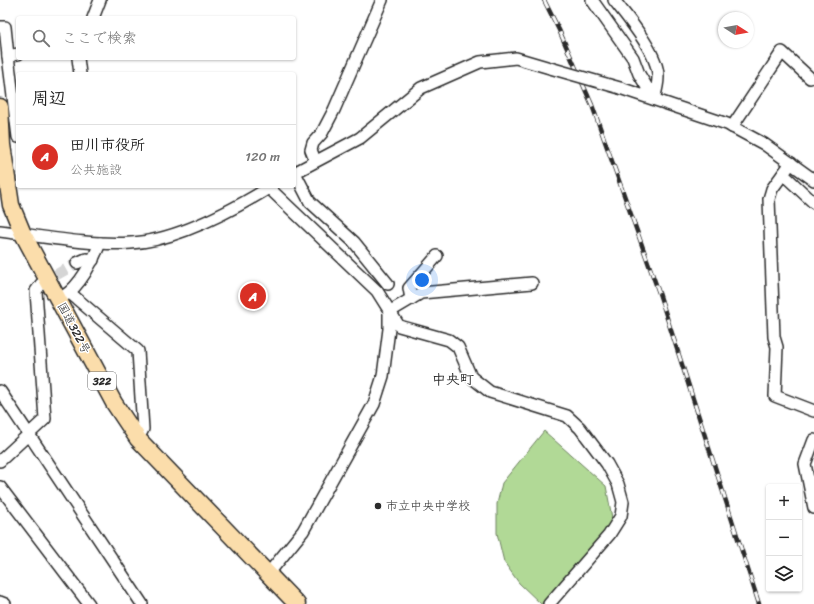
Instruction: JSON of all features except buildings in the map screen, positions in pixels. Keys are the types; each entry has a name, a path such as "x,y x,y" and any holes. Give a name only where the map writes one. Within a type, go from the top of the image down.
{"highway":[{"name":"国道322号","path":"0,107 2,145 11,205 23,234 64,296 114,403 138,439 297,604"}],"street":[{"path":"94,16 100,0"},
{"path":"315,160 311,150 313,143 322,133 334,110 382,0"},
{"path":"592,0 633,58 639,74 654,99"},
{"path":"614,0 641,36 651,55 658,76 654,99"},
{"path":"0,27 5,27 13,55 16,104"},
{"path":"732,127 782,52 810,78"},
{"path":"296,172 315,160 360,138 421,88 480,62 516,58 620,88 732,127 764,144 814,180"},
{"path":"78,60 80,72"},
{"path":"791,163 772,189 769,199 774,337 777,346 775,396 814,411"},
{"path":"783,174 814,202"},
{"path":"296,175 310,202 354,242 388,284"},
{"path":"0,231 100,243 132,244 167,237 208,221 268,188"},
{"path":"271,188 378,291 398,326 449,340 458,346 471,377 490,392 567,416 580,428 607,464 618,484 623,502 622,516 609,535 549,604"},
{"path":"100,243 92,260 64,296 138,351 143,429 138,439"},
{"path":"411,299 409,288 437,256"},
{"path":"76,264 86,259 92,260"},
{"path":"389,312 421,293 532,283"},
{"path":"0,461 45,419 36,291 41,284"},
{"path":"268,574 303,531 374,404 383,376 389,329 389,312"},
{"path":"0,391 142,604"},
{"path":"814,440 805,464 814,508"},
{"path":"0,487 89,604"},
{"path":"0,602 5,604"}],"green space":[{"path":"544,431 606,486 613,523 544,604 541,604 519,583 504,562 497,533 497,504 502,483"}],"tunnel":[{"path":"42,283 77,263"}],"railway":[{"path":"544,0 592,105 659,293 759,604"}],"place":[{"name":"田川市役所","path":"253,296"},
{"name":"市立中央中学校","path":"378,506"}],"district":[{"name":"中央町","path":"453,379"}]}
